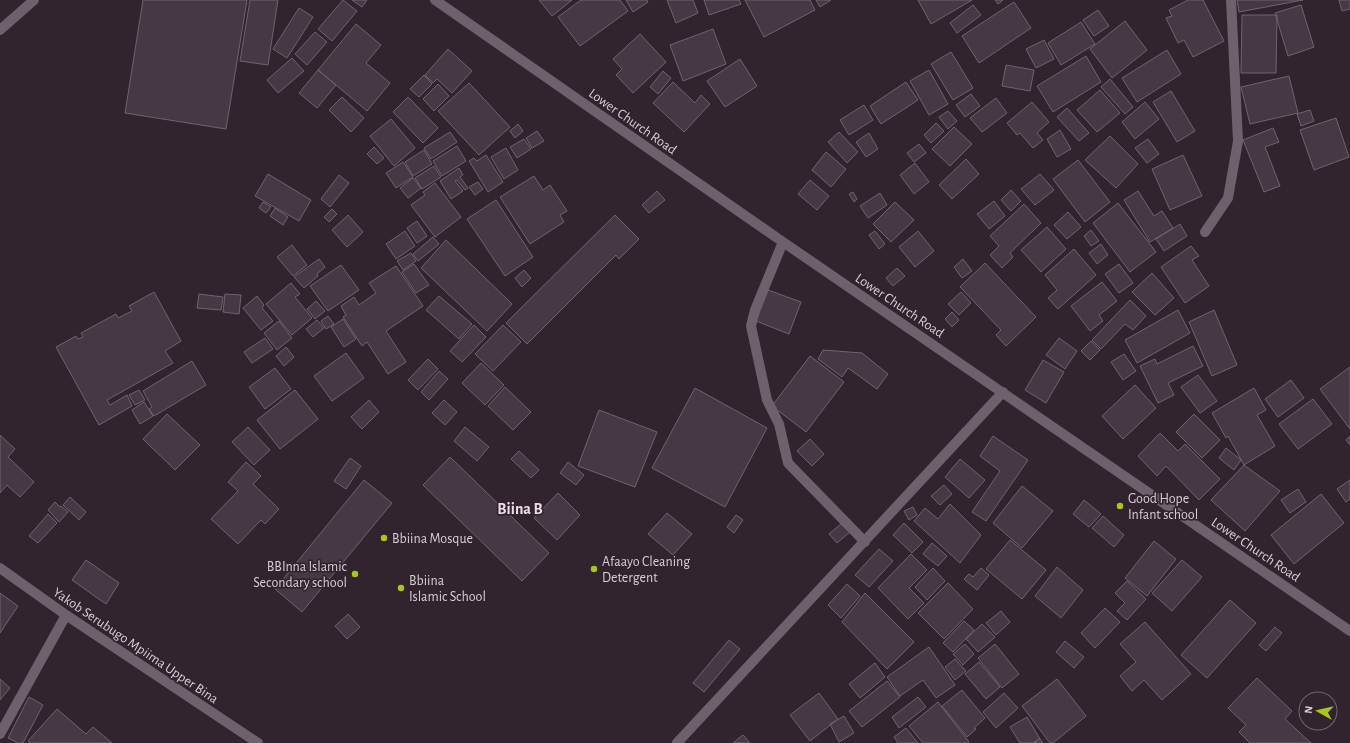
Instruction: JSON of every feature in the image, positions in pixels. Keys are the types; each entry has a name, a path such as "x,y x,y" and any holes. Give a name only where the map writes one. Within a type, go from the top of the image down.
{"street":[{"path":"0,30 34,0"},
{"name":"Lower Church Road","path":"435,0 783,242 1350,631"},
{"path":"1205,232 1228,198 1238,141 1232,0"},
{"path":"783,242 755,310 751,326 767,400 779,424 788,463 865,542"},
{"path":"677,743 1003,392"},
{"name":"Yakob Serubugo Mpiima Upper Bina","path":"0,568 66,615 258,743"},
{"path":"0,734 66,615"}],"building":[{"path":"143,0 247,0 226,129 125,113"},
{"path":"250,0 278,0 268,65 240,61"},
{"path":"343,0 357,11 332,41 318,29"},
{"path":"352,0 367,0 362,7"},
{"path":"539,0 572,0 552,16"},
{"path":"581,0 620,0 628,11 580,46 558,17"},
{"path":"626,0 647,0 648,2 633,12"},
{"path":"667,0 693,0 698,13 676,23"},
{"path":"704,0 739,0 741,4 709,15"},
{"path":"745,0 810,0 815,10 764,37"},
{"path":"816,0 831,0 820,7"},
{"path":"918,0 972,0 931,24"},
{"path":"995,0 1003,0 998,4"},
{"path":"1188,0 1203,0 1224,41 1193,57 1184,40 1178,43 1166,18 1172,16 1169,10"},
{"path":"1237,0 1303,0 1239,12"},
{"path":"1339,0 1350,0 1350,9 1342,11"},
{"path":"1014,2 1031,28 979,63 962,36"},
{"path":"973,5 981,15 957,33 950,23"},
{"path":"1301,5 1314,47 1288,56 1275,13"},
{"path":"299,8 313,17 287,58 273,49"},
{"path":"1098,10 1109,26 1094,36 1083,20"},
{"path":"1242,15 1277,15 1276,73 1241,73"},
{"path":"1125,21 1147,50 1112,78 1090,49"},
{"path":"1081,22 1095,44 1061,65 1048,43"},
{"path":"356,24 381,45 366,63 390,83 367,111 318,70"},
{"path":"713,29 726,64 683,81 670,45"},
{"path":"315,32 327,42 307,65 295,54"},
{"path":"640,34 666,62 633,93 616,75 622,69 613,59"},
{"path":"1044,40 1054,59 1036,68 1026,49"},
{"path":"448,49 472,71 452,93 437,79 433,83 425,75"},
{"path":"1167,50 1181,74 1137,102 1122,78"},
{"path":"951,52 973,88 953,100 931,64"},
{"path":"1086,56 1101,82 1053,112 1037,86"},
{"path":"292,58 304,71 278,93 267,80"},
{"path":"740,59 757,86 725,107 707,81"},
{"path":"1006,65 1034,70 1030,91 1002,86"},
{"path":"318,70 336,85 317,108 299,93"},
{"path":"929,70 948,104 929,115 910,81"},
{"path":"663,71 671,78 658,94 650,87"},
{"path":"424,75 432,84 419,97 410,89"},
{"path":"1289,76 1298,113 1250,124 1241,87"},
{"path":"1110,79 1133,107 1125,114 1101,87"},
{"path":"673,82 695,103 701,95 710,104 684,132 653,103"},
{"path":"906,82 918,100 881,124 870,106"},
{"path":"469,83 510,127 479,155 438,111"},
{"path":"438,84 449,96 434,111 423,99"},
{"path":"1100,90 1120,113 1097,132 1077,110"},
{"path":"1171,91 1195,131 1177,142 1153,102"},
{"path":"971,94 980,106 965,117 956,105"},
{"path":"342,97 364,118 351,132 329,110"},
{"path":"408,97 438,128 423,143 393,112"},
{"path":"996,98 1007,113 982,132 970,118"},
{"path":"1032,102 1049,122 1037,133 1043,140 1033,148 1020,133 1017,135 1007,123"},
{"path":"1145,102 1159,119 1135,139 1122,122"},
{"path":"864,105 873,120 849,135 840,120"},
{"path":"1067,108 1089,133 1079,141 1057,117"},
{"path":"1310,110 1314,121 1301,126 1297,114"},
{"path":"948,111 957,121 948,129 939,117"},
{"path":"1336,118 1349,157 1314,170 1300,130"},
{"path":"391,119 415,148 394,166 370,136"},
{"path":"936,123 944,131 931,143 924,135"},
{"path":"518,124 523,131 515,138 510,131"},
{"path":"954,127 972,144 950,166 932,149"},
{"path":"1273,128 1279,142 1265,147 1280,186 1264,192 1243,140"},
{"path":"1060,130 1071,149 1057,157 1047,139"},
{"path":"537,131 544,141 532,148 526,138"},
{"path":"450,132 457,142 431,159 424,148"},
{"path":"839,132 858,152 847,163 828,142"},
{"path":"869,133 878,149 866,157 856,142"},
{"path":"1110,136 1138,164 1116,188 1085,160"},
{"path":"524,139 531,149 517,158 510,147"},
{"path":"1148,139 1159,154 1147,163 1135,148"},
{"path":"919,144 926,153 914,162 907,153"},
{"path":"457,146 466,161 442,176 433,161"},
{"path":"374,147 384,158 377,164 367,154"},
{"path":"506,148 518,170 504,179 491,157"},
{"path":"424,150 432,164 413,176 405,162"},
{"path":"826,152 846,169 831,187 812,170"},
{"path":"486,155 503,182 488,192 469,161 474,158 477,161"},
{"path":"1183,155 1202,196 1170,210 1152,169"},
{"path":"966,159 979,174 952,199 939,185"},
{"path":"1078,160 1110,202 1085,222 1053,179"},
{"path":"403,162 413,177 396,188 386,173"},
{"path":"915,163 929,182 914,194 900,175"},
{"path":"434,166 441,177 422,189 415,178"},
{"path":"459,168 463,175 460,177 468,188 465,190 457,180 455,181 463,191 451,199 440,181"},
{"path":"268,174 311,200 299,221 255,196"},
{"path":"1040,174 1054,190 1035,205 1021,189"},
{"path":"339,175 349,183 330,207 321,199"},
{"path":"534,176 543,190 550,185 567,211 560,215 564,222 530,244 500,197"},
{"path":"413,178 421,188 408,198 400,188"},
{"path":"810,180 829,196 817,210 798,194"},
{"path":"478,182 483,189 475,195 469,187"},
{"path":"435,183 461,217 435,237 411,205 425,195 423,192"},
{"path":"1011,190 1021,201 1011,211 1001,200"},
{"path":"657,191 665,200 649,213 642,205"},
{"path":"1138,191 1154,216 1162,211 1173,228 1150,242 1124,200"},
{"path":"853,192 857,199 854,202 849,194"},
{"path":"880,193 887,205 868,218 860,206"},
{"path":"496,200 533,257 505,276 467,219"},
{"path":"994,201 1005,216 989,229 977,214"},
{"path":"263,202 271,207 266,213 259,208"},
{"path":"895,202 914,220 891,242 873,224"},
{"path":"1118,203 1156,252 1130,272 1093,223"},
{"path":"1024,204 1041,223 1010,253 1013,257 1002,268 990,255 999,246 990,236"},
{"path":"275,208 288,217 283,225 270,216"},
{"path":"332,209 337,214 329,222 324,217"},
{"path":"1068,212 1081,227 1067,239 1054,225"},
{"path":"348,215 363,232 347,247 332,230"},
{"path":"615,215 639,239 619,259 616,255 527,344 506,323"},
{"path":"417,221 427,236 417,243 407,228"},
{"path":"1180,224 1187,236 1164,251 1156,239"},
{"path":"1047,227 1066,249 1041,272 1021,250"},
{"path":"1091,230 1099,241 1091,246 1084,236"},
{"path":"405,231 415,246 396,259 386,244"},
{"path":"875,231 885,244 879,249 869,235"},
{"path":"918,231 934,251 915,267 899,247"},
{"path":"433,237 439,244 418,261 413,254"},
{"path":"446,240 512,304 487,331 421,268"},
{"path":"1101,244 1108,255 1097,264 1089,253"},
{"path":"292,245 307,265 293,276 277,257"},
{"path":"1191,246 1199,256 1192,260 1209,286 1185,303 1161,267"},
{"path":"1074,249 1096,275 1058,309 1048,298 1057,290 1045,275"},
{"path":"411,253 416,261 403,270 397,261"},
{"path":"319,259 325,267 317,274 318,276 304,288 294,277"},
{"path":"963,259 972,271 962,278 954,267"},
{"path":"985,263 1036,317 1006,346 996,335 1001,330 960,287"},
{"path":"414,264 429,285 416,293 402,272"},
{"path":"1119,264 1133,283 1119,293 1105,274"},
{"path":"341,265 359,290 328,311 310,286"},
{"path":"396,266 423,306 386,331 406,362 388,374 367,342 362,346 343,317 346,315 341,306 354,297 359,305 376,293 369,283"},
{"path":"897,268 905,276 893,286 886,278"},
{"path":"524,270 531,278 522,287 515,278"},
{"path":"1152,273 1174,298 1155,315 1132,292"},
{"path":"1102,282 1117,301 1099,315 1103,321 1090,331 1071,306"},
{"path":"291,283 300,294 295,297 312,318 292,335 266,304"},
{"path":"768,290 801,302 789,334 756,321"},
{"path":"154,292 181,341 165,351 173,363 107,400 110,405 127,395 132,406 99,425 56,347 76,336 78,339 83,337 81,333 116,314 118,318 132,311 129,306"},
{"path":"961,292 971,303 959,315 948,304"},
{"path":"199,294 223,297 221,310 197,308"},
{"path":"225,294 241,295 239,314 223,312"},
{"path":"257,296 264,305 262,308 273,321 261,330 243,308"},
{"path":"439,296 472,324 459,339 426,310"},
{"path":"1130,300 1146,316 1133,330 1125,324 1101,349 1092,340"},
{"path":"316,301 325,311 315,319 307,309"},
{"path":"1178,310 1190,333 1137,363 1125,340"},
{"path":"1214,310 1237,365 1212,376 1189,322"},
{"path":"952,312 959,320 952,327 945,319"},
{"path":"328,316 334,324 326,329 321,321"},
{"path":"343,319 356,339 344,347 331,327"},
{"path":"317,320 324,328 313,337 306,329"},
{"path":"279,321 292,338 277,350 264,333"},
{"path":"474,325 486,337 462,362 450,351"},
{"path":"503,325 521,342 493,371 475,354"},
{"path":"265,338 273,349 252,363 244,352"},
{"path":"1059,338 1077,351 1065,369 1046,355"},
{"path":"1091,341 1100,350 1090,360 1081,351"},
{"path":"1193,346 1203,366 1168,383 1174,395 1158,403 1140,366 1155,359 1157,364"},
{"path":"286,347 294,357 284,366 276,356"},
{"path":"823,350 862,353 888,374 877,389 848,368 842,377 818,359"},
{"path":"346,353 364,378 332,401 314,376"},
{"path":"1124,354 1136,371 1123,380 1111,362"},
{"path":"810,356 844,382 806,432 772,406"},
{"path":"428,359 438,369 418,390 408,380"},
{"path":"1043,360 1064,372 1046,403 1025,390"},
{"path":"192,361 206,385 154,416 149,409 152,407 143,391"},
{"path":"481,363 504,385 485,405 462,383"},
{"path":"1350,367 1350,429 1320,389"},
{"path":"275,368 291,389 265,409 249,387"},
{"path":"439,371 448,379 429,400 421,392"},
{"path":"1198,375 1217,401 1200,413 1181,387"},
{"path":"1291,380 1304,398 1278,417 1265,399"},
{"path":"1135,385 1156,408 1123,439 1102,416"},
{"path":"505,387 531,412 513,430 488,406"},
{"path":"695,388 767,428 725,507 652,468"},
{"path":"1254,388 1266,410 1257,415 1275,446 1244,465 1228,436 1226,438 1212,413"},
{"path":"139,390 145,400 135,405 129,395"},
{"path":"295,390 318,419 280,449 257,420"},
{"path":"1313,399 1332,424 1298,449 1279,424"},
{"path":"369,400 379,412 362,429 351,417"},
{"path":"444,400 457,412 445,425 432,413"},
{"path":"144,402 153,416 140,424 132,410"},
{"path":"599,410 657,432 635,487 578,466"},
{"path":"167,414 200,445 175,470 143,439"},
{"path":"1194,414 1220,440 1202,458 1176,432"},
{"path":"248,427 270,450 254,465 232,442"},
{"path":"465,427 489,447 477,461 454,441"},
{"path":"1160,433 1178,451 1185,444 1220,479 1199,500 1166,466 1157,476 1138,456"},
{"path":"0,435 15,449 8,457 34,482 20,497 7,485 0,493"},
{"path":"993,436 1028,460 986,521 972,512 1000,471 980,456"},
{"path":"1350,436 1350,445 1346,440"},
{"path":"810,439 824,454 812,466 797,451"},
{"path":"1226,448 1241,460 1234,470 1219,458"},
{"path":"519,451 539,470 531,478 511,459"},
{"path":"450,457 549,553 522,581 423,485"},
{"path":"350,458 361,466 346,489 334,481"},
{"path":"960,459 985,480 969,498 945,477"},
{"path":"246,462 261,476 253,484 279,509 265,524 261,520 238,544 211,519 238,491 228,482"},
{"path":"568,462 584,475 576,485 560,473"},
{"path":"1244,465 1280,491 1245,531 1211,500"},
{"path":"364,480 392,503 302,612 275,589"},
{"path":"1350,480 1350,499 1346,502 1337,489"},
{"path":"944,485 952,494 940,505 931,496"},
{"path":"1022,486 1053,511 1022,548 993,523"},
{"path":"1298,489 1306,502 1290,513 1281,500"},
{"path":"558,493 580,515 557,540 534,518"},
{"path":"1321,494 1344,523 1294,564 1271,535"},
{"path":"70,497 86,512 79,520 63,505"},
{"path":"1084,500 1101,514 1089,527 1073,514"},
{"path":"55,502 68,512 59,522 48,510"},
{"path":"950,504 981,535 960,563 914,521 925,508 938,519"},
{"path":"913,507 917,515 909,520 904,511"},
{"path":"667,513 692,534 673,555 648,534"},
{"path":"48,514 57,523 38,543 29,536"},
{"path":"736,515 743,520 734,533 727,527"},
{"path":"1103,516 1124,535 1114,547 1092,528"},
{"path":"842,523 850,532 837,543 829,534"},
{"path":"904,523 923,542 912,553 893,535"},
{"path":"1010,540 1046,570 1022,599 986,569"},
{"path":"1154,541 1176,559 1147,596 1125,578"},
{"path":"932,543 947,556 938,566 923,554"},
{"path":"879,549 893,561 869,587 855,575"},
{"path":"911,554 927,570 909,588 924,603 908,619 878,588"},
{"path":"86,560 119,583 106,604 72,580"},
{"path":"1182,560 1202,577 1172,611 1152,593"},
{"path":"1057,567 1083,590 1061,618 1035,596"},
{"path":"933,568 945,581 927,600 915,587"},
{"path":"981,568 989,575 977,590 964,579 969,574 973,577"},
{"path":"1127,581 1146,599 1127,620 1117,611 1125,603 1115,593"},
{"path":"948,583 973,609 944,639 918,613"},
{"path":"847,584 860,596 841,618 828,605"},
{"path":"0,593 18,606 0,633"},
{"path":"865,593 914,642 887,669 842,622"},
{"path":"1230,600 1256,623 1207,678 1181,655"},
{"path":"1105,608 1120,622 1095,648 1081,633"},
{"path":"1001,611 1010,622 996,635 986,623"},
{"path":"348,614 360,627 347,639 335,626"},
{"path":"964,621 974,630 953,652 943,643"},
{"path":"1145,622 1191,674 1162,700 1144,680 1132,691 1120,676 1136,662 1120,644"},
{"path":"982,624 995,637 978,652 966,639"},
{"path":"1275,627 1282,633 1266,651 1259,645"},
{"path":"729,640 740,649 704,692 693,683"},
{"path":"1065,641 1084,657 1074,668 1056,652"},
{"path":"965,644 974,654 963,665 953,654"},
{"path":"995,644 1019,674 1002,688 978,658"},
{"path":"929,647 955,685 936,698 923,680 900,696 887,677"},
{"path":"955,659 966,671 955,680 945,667"},
{"path":"979,662 1000,687 986,699 965,674"},
{"path":"875,663 885,677 860,698 849,684"},
{"path":"1257,678 1292,711 1285,719 1311,743 1250,743 1239,732 1246,725 1228,708"},
{"path":"0,679 10,688 0,700"},
{"path":"1057,679 1086,716 1053,743 1050,743 1022,706"},
{"path":"887,681 900,697 862,727 849,711"},
{"path":"962,690 985,718 967,737 942,706"},
{"path":"819,693 838,719 810,741 790,715"},
{"path":"1004,693 1018,708 996,728 983,712"},
{"path":"29,697 43,705 23,743 18,743 8,738"},
{"path":"918,697 926,707 899,728 892,717"},
{"path":"938,702 969,742 968,743 923,743 909,726"},
{"path":"57,709 86,734 93,727 112,743 30,743 28,741"},
{"path":"844,716 854,733 839,742 830,724"},
{"path":"1027,717 1040,739 1033,743 1020,743 1010,727"},
{"path":"906,728 918,743 898,743 894,737"},
{"path":"743,735 750,743 733,743"},
{"path":"1040,739 1043,743 1034,743"}],"place":[{"name":"Good Hope Infant school","path":"1120,506"},
{"name":"Bbiina Mosque","path":"384,538"},
{"name":"Afaayo Cleaning Detergent","path":"594,569"},
{"name":"BBInna Islamic Secondary school","path":"355,574"},
{"name":"Bbiina Islamic School","path":"401,588"}],"district":[{"name":"Biina B","path":"520,508"}]}
